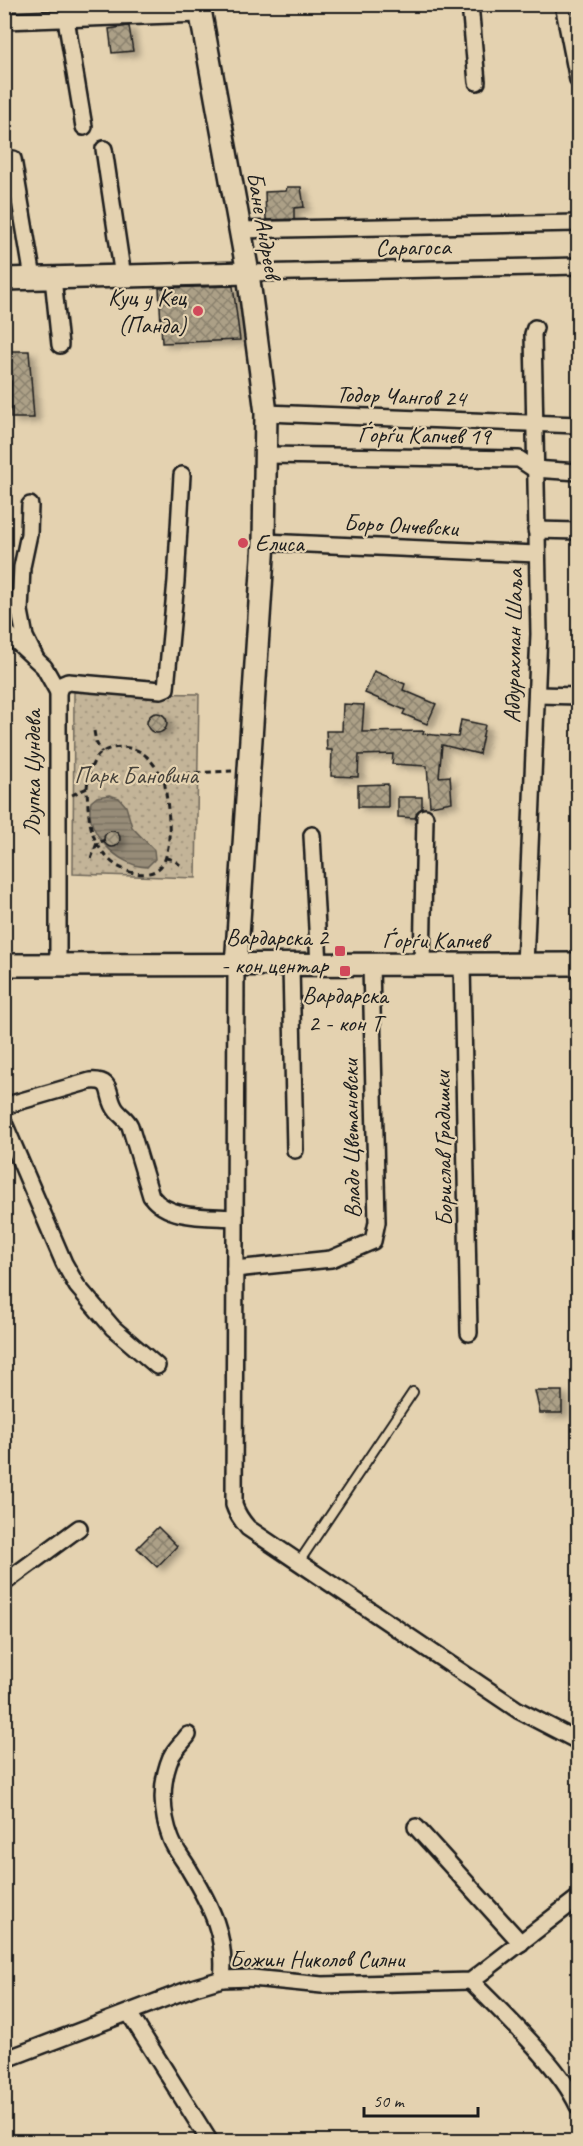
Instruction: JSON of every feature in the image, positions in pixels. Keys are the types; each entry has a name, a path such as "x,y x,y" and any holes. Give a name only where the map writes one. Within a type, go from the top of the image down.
{"street":[{"path":"470,4 477,82"},
{"path":"563,4 579,80"},
{"path":"4,21 200,9"},
{"name":"Бане Андреев","path":"200,9 248,273 266,413 267,455"},
{"path":"66,19 84,127"},
{"path":"104,149 123,277"},
{"path":"13,159 60,345"},
{"path":"240,230 579,224"},
{"name":"Сарагоса","path":"248,273 579,266"},
{"path":"4,279 248,273"},
{"name":"Абдурахман Шаља","path":"525,965 539,634 534,469 533,334 535,328"},
{"name":"Тодор Чангов 24","path":"266,413 579,425"},
{"path":"267,455 264,542 236,966 234,1505 240,1519 248,1528 509,1704 579,1741"},
{"name":"Ѓорѓи Капчев 19","path":"267,455 519,459 534,469 579,472"},
{"name":"Љупка Џундева","path":"58,965 58,692 61,685 68,682 161,690 166,688 176,581 182,475"},
{"path":"30,505 29,534 22,567 21,611 26,637 36,659"},
{"path":"536,530 579,531"},
{"name":"Боро Ончевски","path":"264,542 537,554"},
{"path":"4,630 44,667 58,692"},
{"path":"538,695 579,696"},
{"path":"422,965 425,817"},
{"path":"312,835 319,965"},
{"name":"Ѓорѓи Капчев","path":"4,966 579,964"},
{"name":"Владо Цветановски","path":"235,1269 331,1259 373,1241 377,1222 371,965"},
{"name":"Борислав Градишки","path":"462,965 469,1333"},
{"path":"291,966 295,1150"},
{"path":"4,1106 100,1080 108,1086 113,1105 126,1118 130,1126 151,1196 155,1201 171,1211 183,1214 235,1218"},
{"path":"4,1123 64,1263 78,1286 113,1328 157,1366"},
{"path":"4,1583 79,1528"},
{"path":"188,1735 172,1756 164,1783 162,1803 171,1839 203,1893 215,1919 223,1945 222,1980"},
{"path":"416,1827 521,1943"},
{"path":"579,1898 471,1981 554,2070 573,2094 579,2106"},
{"name":"Божин Николов Силни","path":"4,2060 195,1987 222,1980 252,1978 322,1984 471,1981"},
{"path":"129,2013 210,2142"}],"lane":[{"path":"298,1562 413,1392"}],"path":[{"path":"94,730 96,742 102,753"},
{"path":"123,747 134,749 146,755 164,778 168,818 166,858 160,869 150,873 136,874 119,868 105,855 97,843 88,816 87,788 88,776 93,764 102,753 123,747"},
{"path":"164,778 191,773 249,770"},
{"path":"58,801 87,788"},
{"path":"91,859 97,843 105,840"},
{"path":"166,858 180,865"}],"green space":[{"name":"Парк Бановина","path":"74,692 199,694 196,878 73,874"}],"shaded area":[{"path":"109,795 119,798 126,806 132,827 154,850 155,859 147,867 125,861 115,854 98,835 92,824 91,802 97,797"}],"building":[{"path":"129,26 133,51 112,53 109,29"},
{"path":"287,187 301,187 304,207 294,208 294,219 266,220 265,192 286,191"},
{"name":"Куц у Кец (Панда)","path":"233,286 240,340 162,343 159,288"},
{"path":"4,351 29,351 34,418 11,418 11,381 4,381"},
{"path":"374,671 405,684 403,690 436,704 427,724 403,714 405,710 365,693"},
{"path":"343,704 364,705 362,732 424,731 423,734 458,737 461,720 485,725 479,754 442,745 439,777 450,776 452,802 430,806 427,766 392,764 393,754 359,755 358,777 331,776 332,750 327,750 326,731 342,731"},
{"path":"157,713 164,716 167,723 164,730 157,733 150,730 147,723 150,716"},
{"path":"388,784 388,807 358,807 358,785"},
{"path":"398,797 422,797 422,808 417,812 415,818 398,817"},
{"path":"112,831 118,833 120,839 118,845 112,847 106,845 104,839 106,833"},
{"path":"535,1391 562,1391 562,1413 540,1413"},
{"path":"158,1527 177,1546 157,1567 137,1548"}],"place":[{"name":"Куц у Кец (Панда)","path":"198,311"},
{"name":"Елиса","path":"243,543"},
{"name":"Вардарска 2 - кон центар","path":"340,951"},
{"name":"Вардарска 2 - кон Т","path":"345,971"}]}
